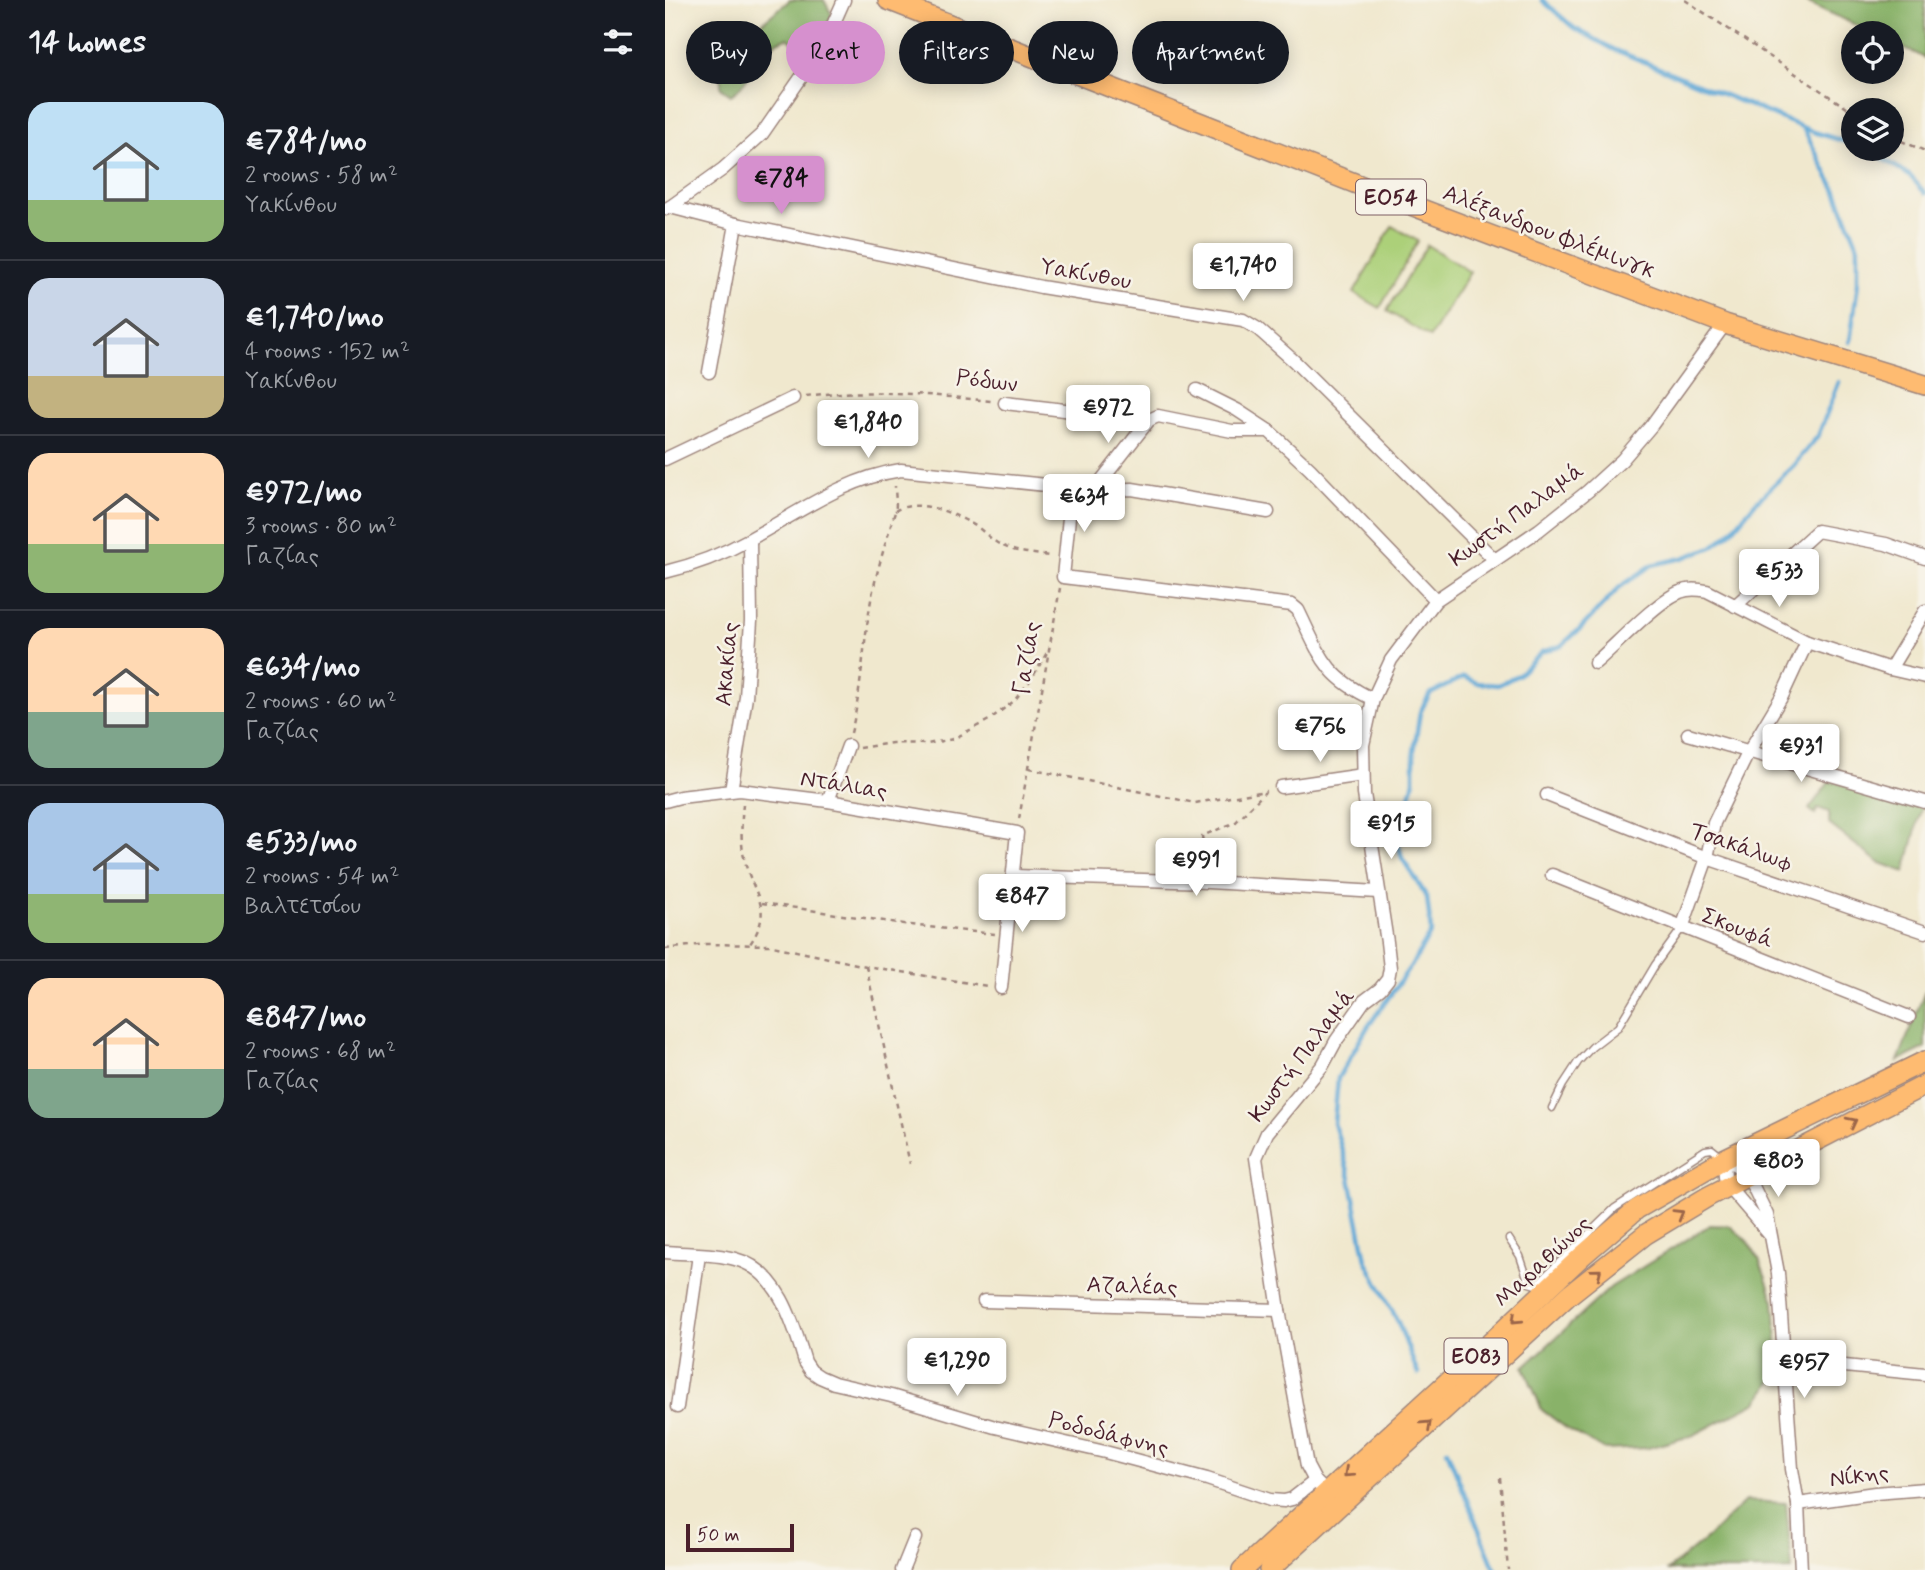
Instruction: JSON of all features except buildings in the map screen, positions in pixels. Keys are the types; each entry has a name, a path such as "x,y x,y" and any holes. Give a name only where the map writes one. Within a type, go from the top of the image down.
{"main road":[{"name":"Αλέξανδρου Φλέμινγκ","path":"888,0 920,6 1395,199 1725,324 1925,385"},
{"name":"Μαραθώνος","path":"1242,1570 1321,1487 1623,1219 1724,1159 1925,1061"},
{"name":"Μαραθώνος","path":"1269,1570 1569,1295 1646,1234 1728,1186 1925,1085"}],"street":[{"path":"668,208 723,169 762,134 825,43 843,0"},
{"name":"Υακίνθου","path":"668,208 1041,287 1243,320 1258,329 1294,361 1494,559"},
{"path":"709,372 736,224"},
{"name":"Κωστή Παλαμά","path":"1321,1487 1307,1466 1279,1310 1256,1158 1267,1133 1323,1065 1364,1001 1388,979 1390,968 1363,775 1363,746 1373,699 1391,660 1436,600 1539,530 1622,460 1651,426 1725,324"},
{"path":"1197,390 1237,410 1269,431 1310,469 1436,600"},
{"path":"665,459 793,398"},
{"name":"Ρόδων","path":"1005,403 1149,420 1160,415 1233,431 1269,431"},
{"path":"1094,490 1149,420"},
{"path":"665,572 688,567 750,540 824,497 886,472 917,470 1094,490 1132,489 1268,512"},
{"path":"1072,488 1063,577 1292,605 1298,610 1325,664 1342,683 1373,699"},
{"path":"1735,606 1812,534 1819,531 1886,544 1925,558"},
{"name":"Ακακίας","path":"730,791 747,684 751,621 750,540"},
{"path":"1595,663 1664,602 1692,588 1707,591 1807,642 1925,677"},
{"path":"1890,668 1925,611"},
{"path":"1682,928 1707,858 1714,823 1748,753 1782,696 1807,642"},
{"path":"1688,734 1925,802"},
{"path":"828,802 846,752"},
{"path":"1281,787 1363,775"},
{"name":"Ντάλιας","path":"665,801 744,791 1017,833"},
{"name":"Τσακάλωφ","path":"1547,795 1707,858 1925,932"},
{"path":"1001,988 1017,833"},
{"name":"Σκουφά","path":"1552,875 1909,1017"},
{"path":"1013,876 1209,882 1378,892"},
{"path":"1724,1159 1741,1168 1748,1176 1767,1215 1778,1273 1792,1469 1798,1504 1801,1570"},
{"path":"1724,1159 1728,1186 1770,1235"},
{"name":"Ροδοδάφνης","path":"665,1252 734,1258 757,1267 777,1290 805,1362 811,1371 820,1377 995,1427 1207,1479 1270,1500 1292,1499 1321,1487"},
{"path":"677,1408 699,1255"},
{"name":"Αζαλέας","path":"984,1301 1279,1310"},
{"path":"1784,1360 1925,1374"},
{"name":"Νίκης","path":"1798,1504 1925,1489"},
{"path":"902,1570 915,1538"}],"lane":[{"path":"1552,1108 1563,1084 1578,1062 1618,1027 1655,965 1682,928"},
{"path":"1509,1239 1520,1256 1529,1283 1536,1285 1615,1208 1634,1194 1705,1150 1712,1149 1724,1159"}],"path":[{"path":"1685,0 1841,103"},
{"path":"1904,142 1925,151"},
{"name":"Ρόδων","path":"793,398 844,393 899,393 1005,403"},
{"path":"846,752 860,698 871,603 895,511 895,482 886,472"},
{"path":"895,511 902,506 912,506 946,513 964,519 1001,546 1065,557"},
{"name":"Γαζίας","path":"1017,833 1055,609 1063,577"},
{"path":"846,752 892,743 927,744 953,739 989,720 1014,701 1032,678 1049,648"},
{"path":"1029,769 1195,803 1281,787"},
{"path":"744,791 742,848 747,869 762,902 763,922 750,944"},
{"path":"1209,882 1202,836 1236,822 1266,791"},
{"path":"762,902 918,926 1005,936"},
{"path":"665,949 706,944 768,945 866,966 1001,988"},
{"path":"866,966 910,1164"},
{"path":"1500,1478 1508,1570"}],"green space":[{"path":"790,0 824,0 832,15 829,21 786,21 786,39 772,45 772,21 764,21"},
{"path":"1802,0 1925,0 1925,58 1904,48 1904,21 1847,21"},
{"path":"721,84 743,84 731,95 721,88"},
{"path":"1392,226 1418,241 1380,308 1354,293"},
{"path":"1427,245 1470,272 1430,337 1387,311"},
{"path":"1830,781 1922,806 1905,872 1878,862 1829,824 1829,812 1818,808 1815,814 1809,809"},
{"path":"1925,991 1925,1048 1898,1061"},
{"path":"1710,1225 1730,1226 1747,1241 1759,1259 1774,1301 1779,1371 1757,1402 1694,1435 1648,1448 1605,1450 1566,1428 1542,1410 1524,1367 1611,1287"},
{"path":"1745,1501 1786,1503 1792,1570 1668,1570 1708,1537"}],"waterway":[{"path":"1542,0 1574,28 1613,49 1814,132 1841,140"},
{"path":"1803,128 1835,189 1858,246 1858,283 1850,342"},
{"path":"1887,161 1910,176 1925,193"},
{"path":"1418,1374 1398,1322 1366,1260 1350,1178 1334,1123 1338,1078 1367,1028 1413,963 1431,932 1427,897 1402,858 1398,842 1414,781 1414,751 1420,712 1430,694 1464,677 1477,683 1498,685 1518,675 1542,652 1561,646 1620,587 1652,565 1683,558 1712,547 1729,534 1818,436 1839,382"},
{"path":"1447,1450 1495,1570"}]}
